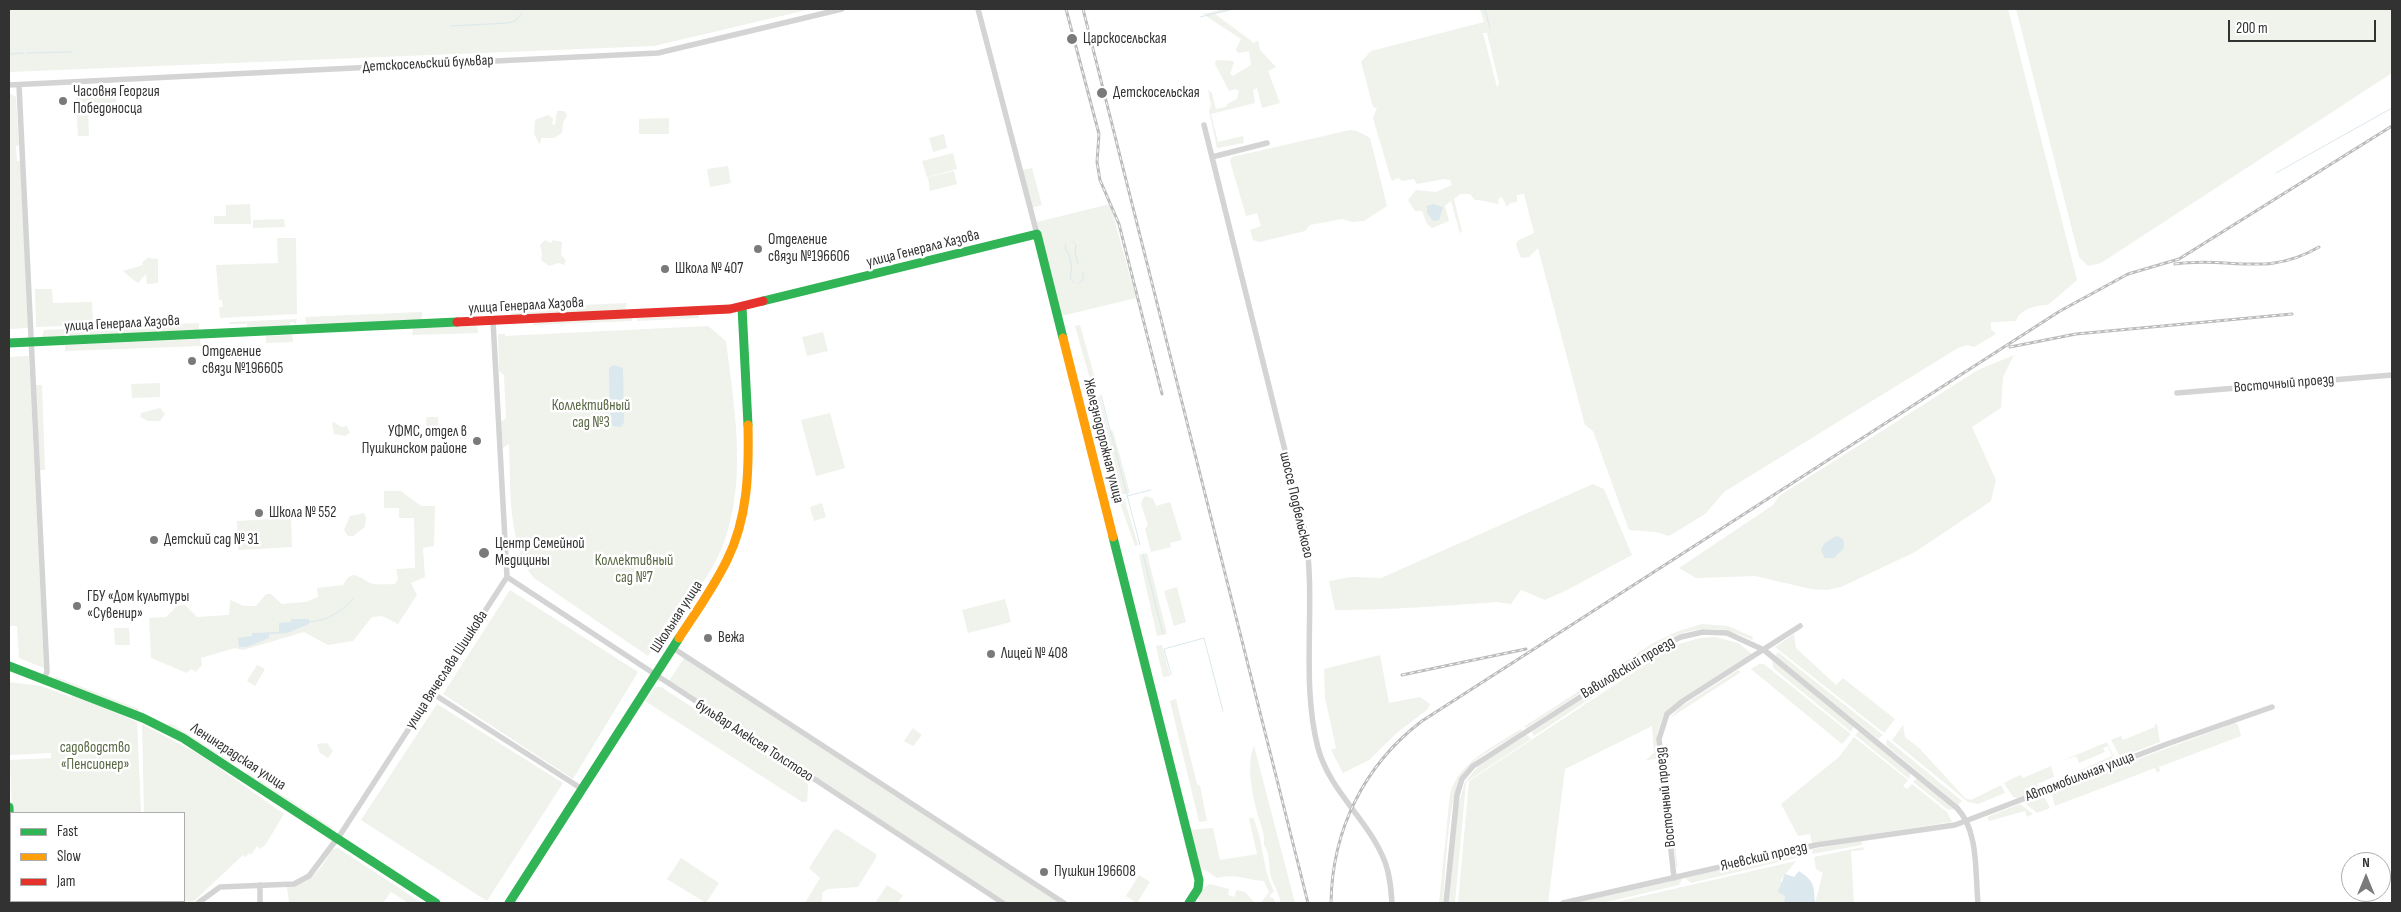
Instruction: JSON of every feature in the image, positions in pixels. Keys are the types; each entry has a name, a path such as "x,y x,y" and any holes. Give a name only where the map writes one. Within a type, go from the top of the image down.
{"street":[{"name":"Детскосельский бульвар","path":"9,85 658,53 842,9"},
{"name":"Железнодорожная улица","path":"978,9 1199,880 1198,889 1189,903"},
{"path":"19,84 47,672 44,679"},
{"name":"шоссе Подбельского","path":"1204,125 1305,531 1310,559 1311,695 1318,745 1330,778 1382,854 1388,872 1392,903"},
{"path":"1212,157 1267,143"},
{"name":"улица Генерала Хазова","path":"9,343 493,321 742,307 1036,234"},
{"name":"Школьная улица","path":"509,903 724,568 736,541 745,508 749,458 742,307"},
{"path":"493,321 506,577"},
{"name":"Восточный проезд","path":"2177,394 2392,375"},
{"name":"бульвар Алексея Толстого","path":"506,577 654,676 1003,903"},
{"name":"улица Вячеслава Шишкова","path":"198,903 220,887 294,884 302,881 316,869 506,577"},
{"name":"Восточный проезд","path":"1674,878 1659,739 1667,714 1678,704 1800,626"},
{"name":"Вавиловский проезд","path":"1446,903 1457,795 1462,779 1479,761 1655,649 1681,637 1703,632 1727,633 1764,650 1958,808 1968,821"},
{"path":"673,648 1064,903"},
{"name":"Ленинградская улица","path":"9,666 143,718 183,738 436,903"},
{"path":"432,693 582,790"},
{"name":"Автомобильная улица","path":"1968,821 2166,744 2272,707"},
{"path":"9,807 10,832"},
{"path":"1968,821 1972,834 1978,903"},
{"name":"Ячевский проезд","path":"1563,903 1816,845 1955,825 1968,821"},
{"path":"260,885 260,903"}],"green space":[{"path":"9,9 811,9 654,46 9,72"},
{"path":"1225,9 1236,9 1215,14 1254,43 1258,40 1260,50 1276,67 1268,71 1280,103 1262,108 1257,88 1253,90 1255,103 1211,114 1218,142 1243,136 1244,143 1217,148 1209,111 1211,105 1208,90 1212,93 1216,109 1226,107 1227,104 1237,99 1239,91 1236,89 1229,91 1215,64 1216,60 1233,61 1230,74 1233,76 1251,65 1249,51 1238,53 1236,49 1241,39 1203,14"},
{"path":"1480,9 2008,9 2077,280 2048,305 2029,308 2021,313 2016,321 1991,322 1991,329 1996,334 1974,347 1967,345 1958,348 1724,492 1705,514 1669,536 1656,532 1629,530 1593,431 1585,425 1538,248 1529,257 1521,258 1516,245 1517,241 1534,233 1524,194 1517,195 1517,202 1510,203 1507,207 1502,197 1498,199 1499,204 1475,200 1470,194 1460,194 1454,199 1462,232 1460,233 1451,201 1445,206 1449,221 1432,228 1427,224 1422,211 1415,211 1408,200 1416,190 1436,192 1452,185 1450,180 1444,179 1417,184 1414,179 1403,181 1398,178 1392,181 1373,118 1377,108 1373,107 1361,62 1371,51 1484,22","holes":["1483,33 1487,33 1499,83 1497,87"]},
{"path":"2016,9 2392,9 2392,73 2101,263 2088,266 2079,257"},
{"path":"11,94 16,97 19,145 16,146 17,161 20,161 28,328 9,329 9,95"},
{"path":"116,97 116,108 88,109 89,136 78,136 76,98"},
{"path":"557,111 564,111 567,115 563,123 562,133 554,138 541,138 540,145 534,134 535,120 548,115 553,119 552,124 555,125"},
{"path":"669,118 669,134 639,134 639,119"},
{"path":"1350,130 1357,131 1370,138 1387,206 1364,221 1353,222 1342,219 1310,225 1305,231 1260,242 1253,240 1250,230 1261,226 1257,213 1246,216 1230,161 1232,157"},
{"path":"944,134 947,148 933,152 929,138"},
{"path":"953,153 957,169 927,177 922,161"},
{"path":"728,166 731,183 710,187 707,169"},
{"path":"1032,168 1042,205 1031,208 1022,170"},
{"path":"954,171 957,184 930,191 928,177"},
{"path":"250,204 251,224 214,224 214,216 226,216 226,205"},
{"path":"1110,204 1136,298 1061,316 1037,222"},
{"path":"284,219 285,227 253,228 253,220"},
{"path":"277,238 296,238 297,314 220,318 219,307 223,307 222,300 219,300 216,265 278,263"},
{"path":"545,240 551,243 553,240 562,242 561,255 566,260 564,265 559,263 549,266 541,260 540,245"},
{"path":"147,258 158,259 158,283 147,284 146,274 138,283 123,271 143,265 142,263"},
{"path":"35,289 52,289 53,303 92,302 93,325 36,327"},
{"path":"627,303 625,310 511,316 511,308"},
{"path":"422,312 422,320 306,324 305,317"},
{"path":"699,315 699,318 637,321 637,318"},
{"path":"632,318 632,321 533,325 533,322"},
{"path":"297,319 295,326 294,322 290,322 290,326 247,327 247,324 229,324 229,322"},
{"path":"199,323 199,330 42,337 44,330"},
{"path":"1080,325 1098,389 1093,390 1075,326"},
{"path":"477,326 478,333 412,335 413,328"},
{"path":"708,326 726,341 737,441 736,490 732,515 721,551 709,573 674,625 666,629 648,656 534,578 525,565 519,549 512,514 509,444 503,448 501,422 506,418 504,375 499,371 498,334 505,334 505,336"},
{"path":"823,332 828,351 807,356 802,337"},
{"path":"292,335 293,342 266,343 266,336"},
{"path":"200,339 201,346 65,351 65,345"},
{"path":"2014,355 2003,377 2001,408 1972,427 1996,480 1991,501 1915,552 1841,587 1827,590 1811,589 1755,576 1696,578 1679,568 1773,505 1779,496 1978,370"},
{"path":"29,356 44,668 19,658 17,626 9,626 9,357"},
{"path":"160,383 160,397 132,398 131,384"},
{"path":"36,385 42,385 45,470 39,470"},
{"path":"1100,396 1109,429 1113,431 1130,493 1120,495 1093,398"},
{"path":"160,408 165,414 160,421 148,421 140,417 141,413"},
{"path":"830,413 845,468 816,476 801,420"},
{"path":"426,417 438,417 439,435 427,436"},
{"path":"334,422 341,427 347,426 350,433 345,436 334,434 332,424"},
{"path":"1593,484 1604,489 1632,555 1567,590 1545,600 1521,590 1511,604 1496,602 1395,609 1335,610 1329,581 1352,577 1381,578"},
{"path":"384,491 401,491 421,506 435,506 434,546 423,548 425,577 411,583 417,595 398,624 382,616 372,617 353,641 328,645 304,632 243,650 235,648 201,658 202,665 196,672 191,669 187,673 151,658 149,618 166,617 178,605 185,605 197,617 229,615 230,600 244,606 256,606 266,594 271,594 282,604 306,602 318,597 317,588 343,585 347,579 354,575 369,583 395,584 398,579 396,569 415,568 414,518 399,518 399,508 384,508"},
{"path":"1146,496 1153,499 1156,506 1170,502 1182,540 1170,543 1171,547 1151,552 1145,529 1148,525 1141,504"},
{"path":"1124,498 1138,545 1135,546 1119,500"},
{"path":"822,503 826,517 814,521 810,507"},
{"path":"364,513 366,518 365,527 353,536 348,536 344,530 350,516"},
{"path":"291,518 292,547 238,550 237,521"},
{"path":"1147,553 1167,634 1157,636 1139,555"},
{"path":"1177,587 1186,622 1174,626 1164,591"},
{"path":"510,590 638,672 573,779 443,694"},
{"path":"1005,599 1011,622 968,633 962,610"},
{"path":"1702,624 1728,626 1753,637 1752,640 1726,631 1704,629 1670,638 1657,644 1526,728 1525,726 1655,642 1676,632"},
{"path":"114,628 129,628 130,645 115,645"},
{"path":"1794,634 1796,648 1836,685 1843,678 1895,719 1884,733 1775,647"},
{"path":"1715,637 1738,643 1752,654 1671,707 1663,716 1657,734 1656,759 1646,760 1654,753 1652,726 1565,769 1548,903 1458,903 1469,781 1675,645 1700,638"},
{"path":"1674,643 1534,736 1532,733 1656,651"},
{"path":"1162,645 1170,676 1163,677 1156,646"},
{"path":"1778,652 1883,735 1878,739 1775,656"},
{"path":"1380,655 1389,703 1420,697 1430,704 1427,710 1398,732 1369,760 1343,773 1331,750 1336,748 1325,698 1324,669"},
{"path":"684,658 1059,903 1008,903 669,681"},
{"path":"1772,660 1854,726 1851,732 1773,668"},
{"path":"1759,664 1764,664 1851,734 1842,744 1751,669"},
{"path":"257,665 265,669 255,686 247,681"},
{"path":"1738,670 1741,672 1670,718 1679,708"},
{"path":"56,677 139,709 137,712 55,680"},
{"name":"садоводство «Пенсионер»","path":"9,682 41,686 71,697 72,694 137,722 141,812 12,812 10,760 51,758 51,753 10,755"},
{"path":"655,687 661,687 806,781 808,785 807,802 802,802 645,701"},
{"path":"1176,699 1197,784 1200,786 1207,821 1199,822 1170,701"},
{"path":"437,704 563,783 487,901 361,820"},
{"path":"170,723 232,762 231,764 168,725"},
{"path":"2235,723 2238,725 2241,736 2159,767 2160,771 2157,773 2155,768 2055,806 2052,795 2055,790"},
{"path":"142,724 202,756 284,814 266,844 260,849 257,846 251,855 250,853 245,857 243,855 192,903 17,903 185,902 185,812 144,812"},
{"path":"2157,724 2160,742 2124,756 2119,755 2111,740 2121,736 2123,740 2155,727 2154,725"},
{"path":"1903,725 1905,737 1919,748 1965,798 1971,800 2001,785 2005,793 1978,804 1968,802 1892,740"},
{"path":"913,728 922,735 913,746 904,741"},
{"path":"1521,729 1522,731 1477,759 1465,771 1459,781 1451,814 1443,903 1439,903 1450,794 1455,782 1469,764"},
{"path":"1859,731 1911,773 1909,779 1855,735"},
{"path":"1527,735 1531,739 1466,782 1455,903 1449,903 1458,806 1465,782 1479,765"},
{"path":"1854,737 1908,780 1903,786 1907,789 1912,784 1947,812 1952,822 1812,843 1810,834 1798,836 1781,804 1839,757"},
{"path":"1887,739 1962,801 1958,805 1886,745"},
{"path":"2107,742 2113,755 2111,761 2067,776 2112,756 2108,746 2103,748 2105,752 2079,763 2076,756 2059,762"},
{"path":"327,743 333,751 328,758 320,753 317,744"},
{"path":"1254,746 1295,903 1281,903 1271,877 1263,832 1252,788 1250,761"},
{"path":"2051,766 2054,777 2037,784 2039,789 2018,798 2013,797 2004,783 2020,775 2023,778"},
{"path":"247,772 333,828 331,830 246,774"},
{"path":"1669,777 1678,866 1676,867 1666,780"},
{"path":"1919,779 1954,809 1948,810 1913,782"},
{"path":"2038,796 2045,798 2050,808 2037,813 2025,803"},
{"path":"2020,804 2033,814 2027,817 2025,811 1989,821 1987,817"},
{"path":"1249,818 1253,818 1257,827 1267,873 1274,891 1269,896 1274,899 1275,903 1261,903 1269,892 1264,881 1235,876 1217,878 1199,866 1190,830 1213,828 1220,860 1257,854"},
{"path":"837,829 876,854 876,858 858,887 827,889 822,893 822,903 805,903 820,878 809,868 833,831"},
{"path":"1862,841 1862,845 1812,854 1813,849"},
{"path":"1863,847 1864,850 1851,851 1854,903 1815,903 1823,873 1816,869 1814,857"},
{"path":"338,848 422,903 408,903 391,892 383,903 286,903 289,902 287,887 296,886 309,879 320,868 333,849"},
{"path":"1801,851 1806,852 1808,855 1691,883 1685,878"},
{"path":"681,858 719,883 706,903 667,879"},
{"path":"1796,861 1781,880 1785,896 1784,903 1612,903"},
{"path":"1139,875 1150,882 1137,903 1126,896"},
{"path":"1683,878 1679,885 1602,903 1575,903"},
{"path":"1210,884 1229,889 1228,895 1235,897 1236,890 1245,892 1255,903 1201,903 1197,898 1206,886"},
{"path":"887,885 903,895 898,903 875,903"}],"shaded area":[{"path":"1433,204 1443,207 1439,220 1433,221 1427,213 1427,206"},
{"path":"614,365 623,368 624,422 621,427 610,424 609,368"},
{"path":"1837,536 1843,539 1844,548 1834,558 1825,558 1821,551 1823,545"},
{"path":"291,619 309,619 309,624 287,633 269,634 269,638 247,647 239,647 238,638 252,636 252,633 279,632 279,623 291,622"},
{"path":"1799,871 1813,885 1815,903 1784,903 1785,896 1778,892 1785,874 1794,877"}],"waterway":[{"path":"1200,17 1233,9"},
{"path":"1485,9 1490,29"},
{"path":"451,26 508,23 515,21 522,13"},
{"path":"27,53 72,52"},
{"path":"9,54 23,53"},
{"path":"2276,173 2392,108"},
{"path":"1072,241 1076,245 1075,252 1078,264"},
{"path":"1066,244 1065,248 1071,262 1070,278 1073,282"},
{"path":"1079,283 1083,280 1083,273"},
{"path":"1101,395 1140,545"},
{"path":"1127,496 1151,490"},
{"path":"1143,554 1163,634"},
{"path":"309,622 322,620 334,614 354,598"},
{"path":"1171,674 1164,649 1204,638 1223,711"}],"railway":[{"path":"1066,9 1099,134 1097,162 1100,180 1119,224 1162,394"},
{"path":"1083,9 1308,903"},
{"path":"1331,903 1337,850 1355,801 1383,758 1401,738 1422,721 2060,311 2128,274 2179,259 2392,126"},
{"path":"2175,264 2195,262 2265,264 2282,262 2319,247"},
{"path":"2010,347 2076,334 2292,314"},
{"path":"1402,675 1526,649"}],"traffic: fast":[{"path":"763,301 1037,234 1063,338"},
{"path":"742,307 748,425"},
{"path":"9,343 457,322"},
{"path":"1113,537 1199,880 1198,889 1189,903"},
{"path":"509,903 679,638"},
{"path":"9,666 143,718 183,738 436,903"},
{"path":"9,807 10,832"}],"traffic: slow":[{"path":"1063,338 1113,537"},
{"path":"679,638 722,570 734,544 746,494 748,425"}],"traffic: jam":[{"path":"457,322 730,309 763,301"}],"place":[{"name":"Царскосельская","path":"1072,39"},
{"name":"Детскосельская","path":"1102,93"},
{"name":"Часовня Георгия Победоносца","path":"63,101"},
{"name":"Отделение связи №196606","path":"758,249"},
{"name":"Школа № 407","path":"665,269"},
{"name":"Отделение связи №196605","path":"192,361"},
{"name":"УФМС, отдел в Пушкинском районе","path":"477,441"},
{"name":"Школа № 552","path":"259,513"},
{"name":"Детский сад № 31","path":"154,540"},
{"name":"Центр Семейной Медицины","path":"484,553"},
{"name":"ГБУ «Дом культуры «Сувенир»","path":"77,606"},
{"name":"Вежа","path":"708,638"},
{"name":"Лицей № 408","path":"991,654"},
{"name":"Пушкин 196608","path":"1044,872"}],"park label":[{"name":"Коллективный сад №3","path":"591,414"},
{"name":"Коллективный сад №7","path":"634,570"}]}
